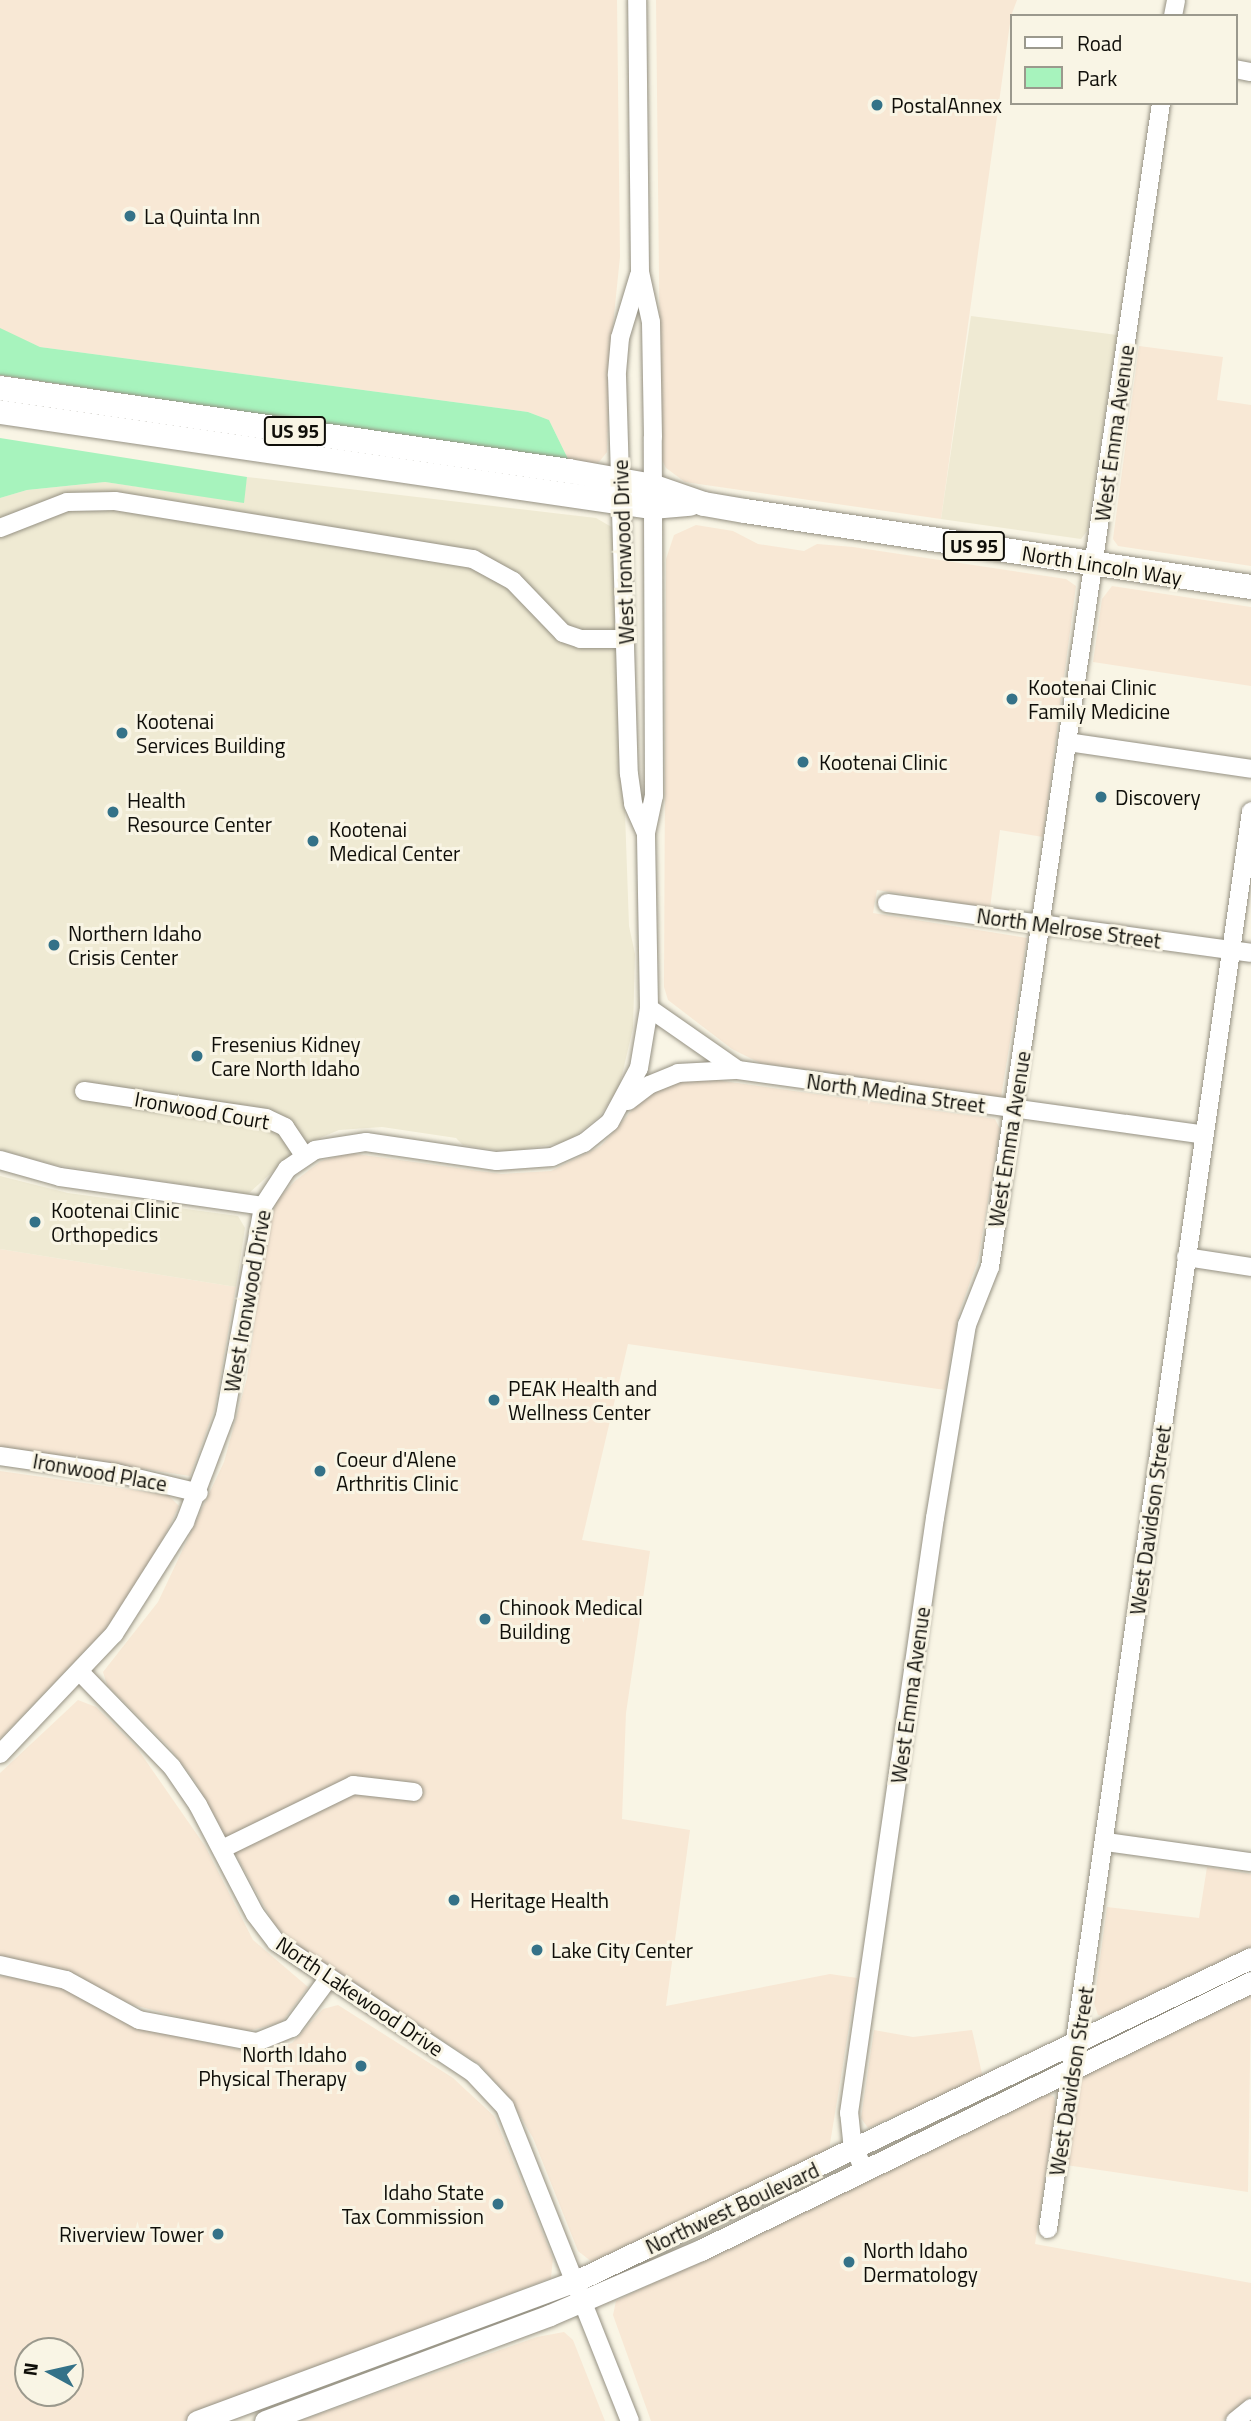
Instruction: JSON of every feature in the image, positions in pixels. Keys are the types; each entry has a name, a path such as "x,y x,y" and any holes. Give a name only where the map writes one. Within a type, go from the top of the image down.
{"highway":[{"name":"US 95","path":"0,388 621,492"},
{"name":"US 95","path":"6,414 652,496"},
{"name":"North Lincoln Way","path":"652,496 1251,587"}],"main road":[{"name":"Northwest Boulevard","path":"265,2421 583,2302 701,2250 859,2159 1077,2042 1251,1958"},
{"name":"Northwest Boulevard","path":"197,2421 576,2281 1074,2067 1251,1982"}],"street":[{"name":"West Ironwood Drive","path":"0,1754 80,1672 138,1601 199,1493 225,1416 263,1206 276,1182 304,1156 366,1143 497,1161 531,1161 584,1143 621,1107 644,1049 649,1009 646,833 654,796 651,322 640,272 637,0"},
{"name":"West Emma Avenue","path":"859,2159 849,2113 935,1518 967,1325 990,1268 1093,564 1103,517 1161,105"},
{"name":"West Ironwood Drive","path":"640,272 620,338 621,492 629,774 633,804 646,833"},
{"path":"0,528 67,502 115,501 473,559 513,581 564,633 580,639 625,639"},
{"path":"1067,742 1251,769"},
{"name":"West Davidson Street","path":"1048,2229 1074,2067 1186,1257 1251,811"},
{"name":"North Melrose Street","path":"887,903 1041,922 1251,953"},
{"name":"North Medina Street","path":"649,1009 738,1070 1204,1135"},
{"path":"621,1107 668,1076 692,1070 738,1070"},
{"name":"Ironwood Court","path":"84,1091 266,1118 285,1127 304,1156"},
{"path":"0,1160 63,1177 263,1206"},
{"path":"1186,1257 1251,1267"},
{"name":"Ironwood Place","path":"0,1456 116,1473 199,1493"},
{"name":"North Lakewood Drive","path":"80,1672 172,1767 222,1849 265,1930 328,1979 461,2064 495,2096 516,2127 630,2421"},
{"path":"222,1849 354,1785 414,1792"},
{"path":"1106,1842 1251,1862"},
{"path":"0,1965 65,1980 139,2020 257,2042 292,2028 328,1979"},
{"path":"1235,2421 1251,2408"}],"shaded area":[{"path":"0,0 617,0 620,257 611,344 607,452 599,462 585,468 569,461 549,420 528,412 40,347 0,329"},
{"path":"656,0 1017,0 1010,14 941,519 685,482 666,468 661,458"},
{"path":"971,316 1117,335 1087,531 1081,539 941,519"},
{"path":"1139,346 1223,357 1217,400 1251,405 1251,566 1118,546 1113,539"},
{"name":"Kootenai Medical Center","path":"247,477 596,518 615,529 629,926 635,954 633,1028 619,1088 599,1117 567,1142 507,1152 463,1145 456,1138 382,1127 339,1130 301,1146 248,1194 55,1165 0,1150 0,498 27,490 105,482 243,502"},
{"path":"696,525 733,531 758,544 804,551 817,544 853,547 1066,579 1076,586 1043,837 1000,830 990,908 877,890 873,913 1027,938 1001,1097 760,1063 732,1049 668,1000 664,987 666,559 674,535"},
{"path":"1112,586 1251,607 1251,686 1093,662 1102,599"},
{"path":"702,1078 995,1119 1000,1129 978,1260 959,1313 945,1390 628,1344 582,1540 650,1551 626,1713 622,1819 690,1830 666,2006 830,1974 857,1978 829,2150 592,2262 578,2251 533,2138 510,2098 479,2064 291,1943 273,1922 195,1781 170,1748 107,1685 103,1672 158,1602 224,1462 247,1378 267,1231 277,1200 295,1181 321,1161 349,1153 501,1174 551,1171 601,1146 640,1101 663,1083"},
{"path":"0,1176 68,1193 238,1216 245,1228 236,1287 0,1249"},
{"path":"0,1249 236,1287 215,1408 190,1476 0,1447"},
{"path":"0,1471 168,1495 179,1506 154,1558 107,1628 0,1739"},
{"path":"78,1700 96,1707 137,1748 205,1846 253,1940 308,1987 282,2022 248,2031 206,2024 130,2004 57,1970 0,1959 0,1773"},
{"path":"1207,1867 1251,1874 1251,1950 1109,2017 1098,2015 1094,2003 1107,1907 1199,1918"},
{"path":"0,1976 52,1983 159,2032 261,2054 292,2043 323,2009 338,2005 453,2078 494,2116 553,2258 551,2278 183,2421 0,2421"},
{"path":"1251,1992 1248,2192 1066,2165 1080,2076"},
{"path":"874,2030 913,2037 972,2030 983,2078 868,2128 861,2118"},
{"path":"1045,2092 1054,2097 1056,2106 1035,2244 1251,2283 1251,2396 1222,2421 651,2421 613,2315 616,2301"},
{"path":"564,2332 573,2340 605,2421 299,2421 537,2337"}],"green space":[{"path":"0,328 40,347 528,412 549,420 569,461 0,375"},
{"path":"0,438 247,477 244,503 105,482 27,490 0,498"}],"place":[{"name":"PostalAnnex","path":"877,105"},
{"name":"La Quinta Inn","path":"130,216"},
{"name":"Kootenai Clinic Family Medicine","path":"1012,699"},
{"name":"Kootenai Services Building","path":"122,733"},
{"name":"Kootenai Clinic","path":"803,762"},
{"name":"Discovery","path":"1101,797"},
{"name":"Health Resource Center","path":"113,812"},
{"name":"Kootenai Medical Center","path":"313,841"},
{"name":"Northern Idaho Crisis Center","path":"54,945"},
{"name":"Fresenius Kidney Care North Idaho","path":"197,1056"},
{"name":"Kootenai Clinic Orthopedics","path":"35,1222"},
{"name":"PEAK Health and Wellness Center","path":"494,1400"},
{"name":"Coeur d'Alene Arthritis Clinic","path":"320,1471"},
{"name":"Chinook Medical Building","path":"485,1619"},
{"name":"Heritage Health","path":"454,1900"},
{"name":"Lake City Center","path":"537,1950"},
{"name":"North Idaho Physical Therapy","path":"361,2066"},
{"name":"Idaho State Tax Commission","path":"498,2204"},
{"name":"Riverview Tower","path":"218,2234"},
{"name":"North Idaho Dermatology","path":"849,2262"}]}
